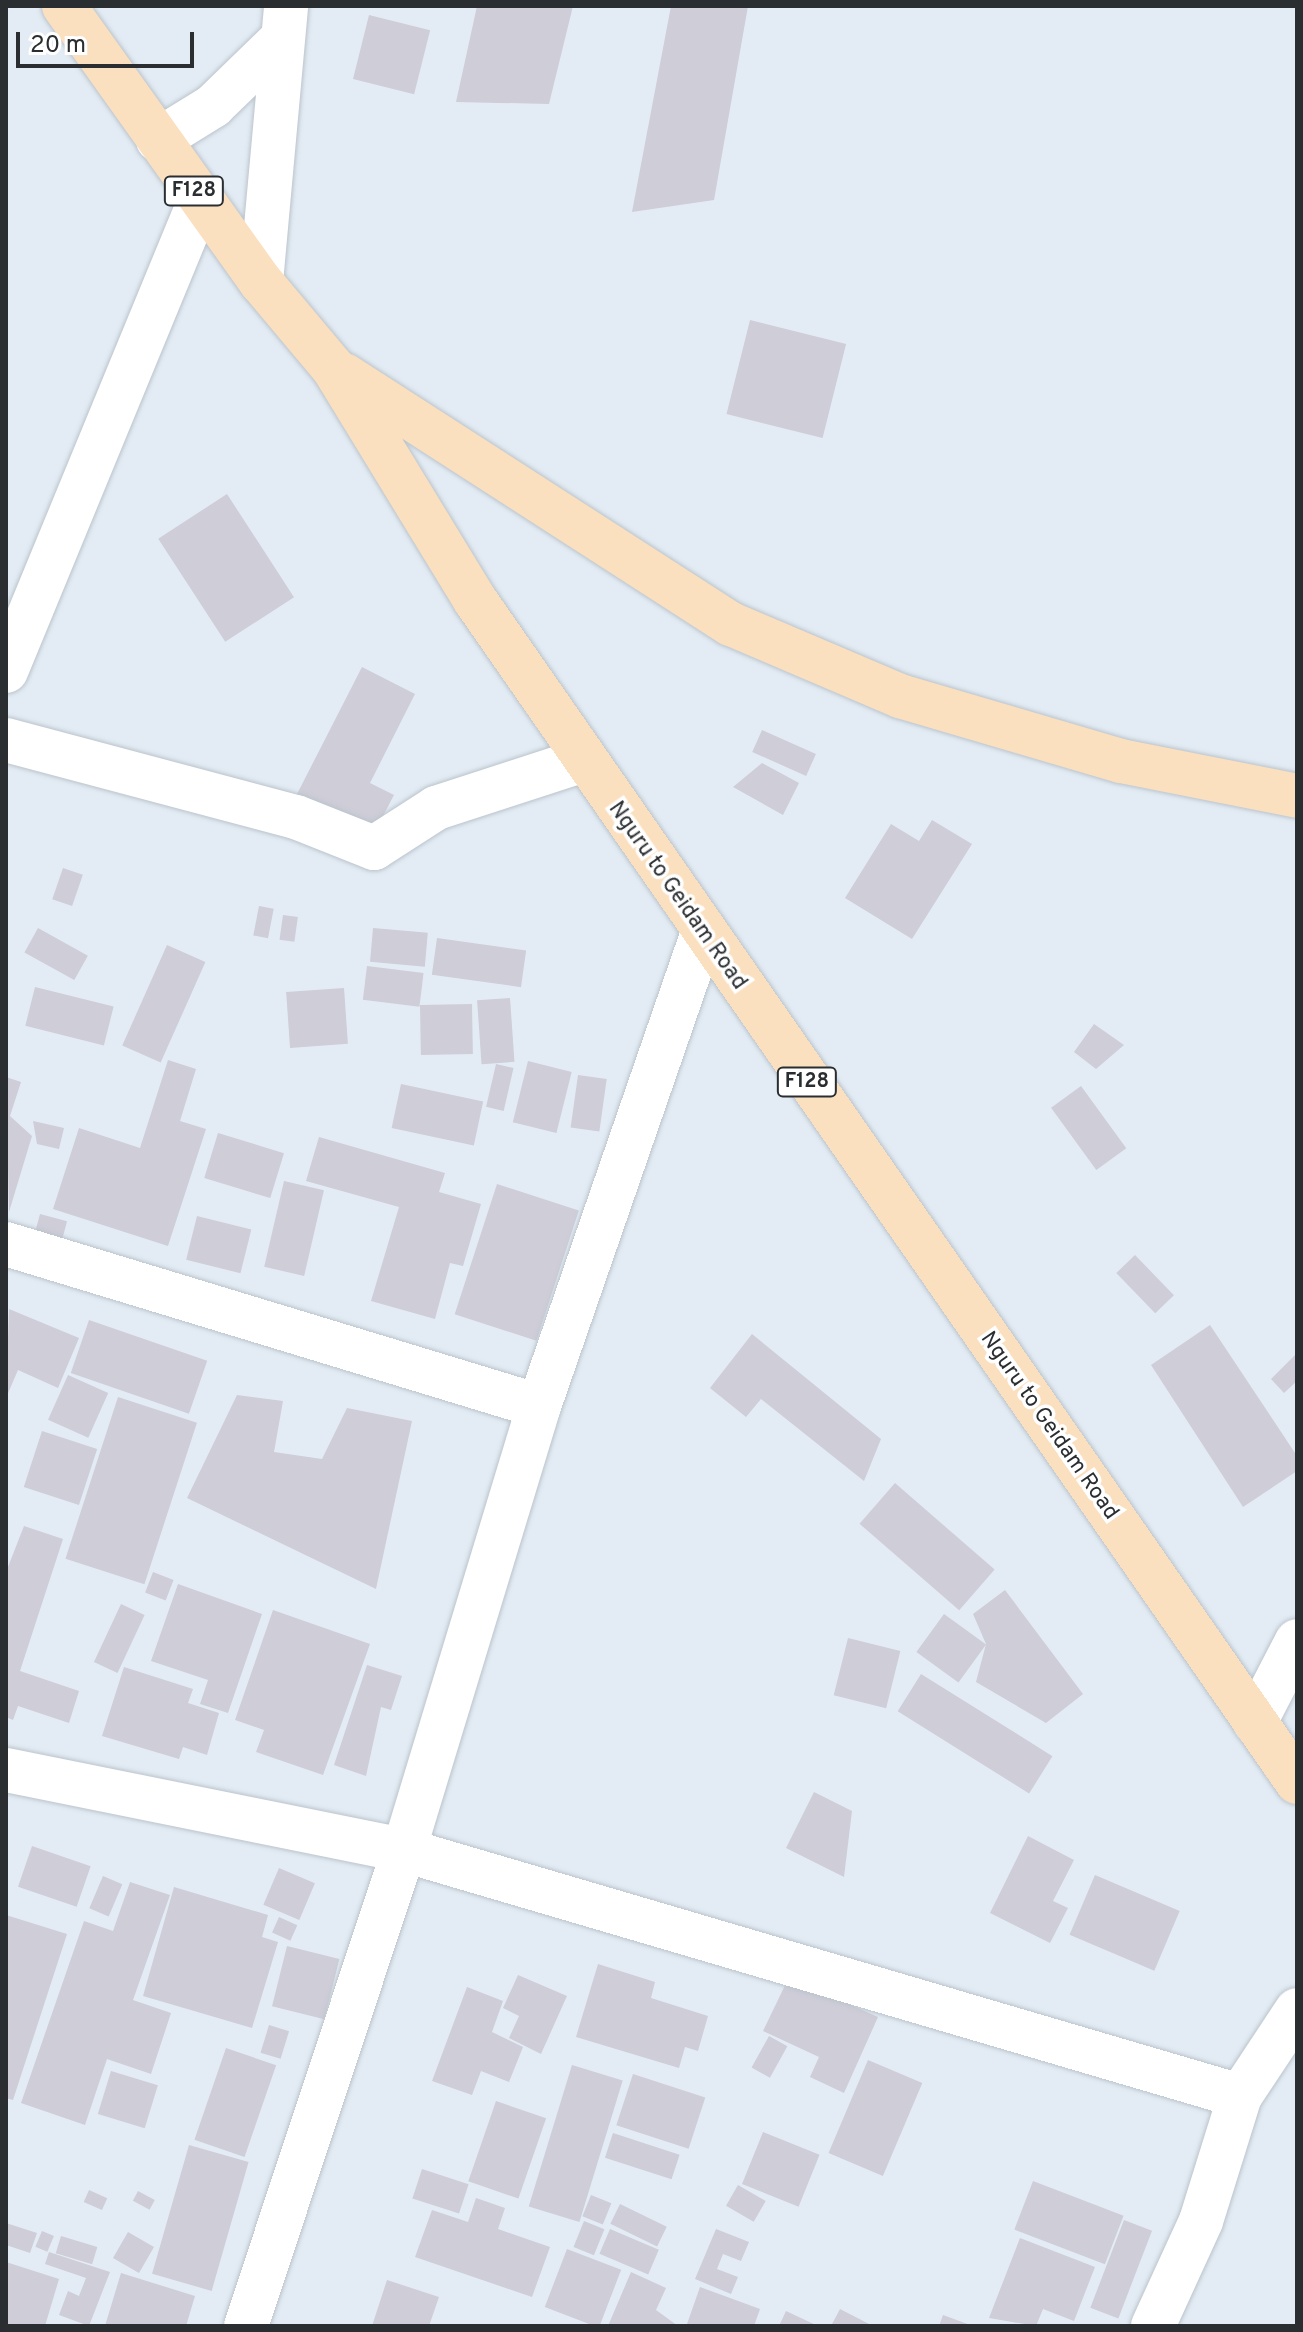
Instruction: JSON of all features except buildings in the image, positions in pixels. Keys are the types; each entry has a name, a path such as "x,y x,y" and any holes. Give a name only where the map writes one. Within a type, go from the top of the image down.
{"main road":[{"name":"Nguru to Geidam Road","path":"64,6 200,200 261,282 334,369 475,600 702,934 1297,1782"},
{"path":"334,369 731,624 900,696 1121,761 1297,796"}],"street":[{"path":"158,140 213,106 284,23"},
{"path":"261,282 284,23"},
{"path":"6,671 200,200"},
{"path":"6,740 296,817 374,848 436,808 584,760"},
{"path":"246,2326 404,1850 539,1406 702,934"},
{"path":"6,1244 539,1406"},
{"path":"1255,1722 1297,1641"},
{"path":"6,1770 404,1850 1240,2096"},
{"path":"1153,2326 1201,2221 1240,2096 1297,2010"}]}
